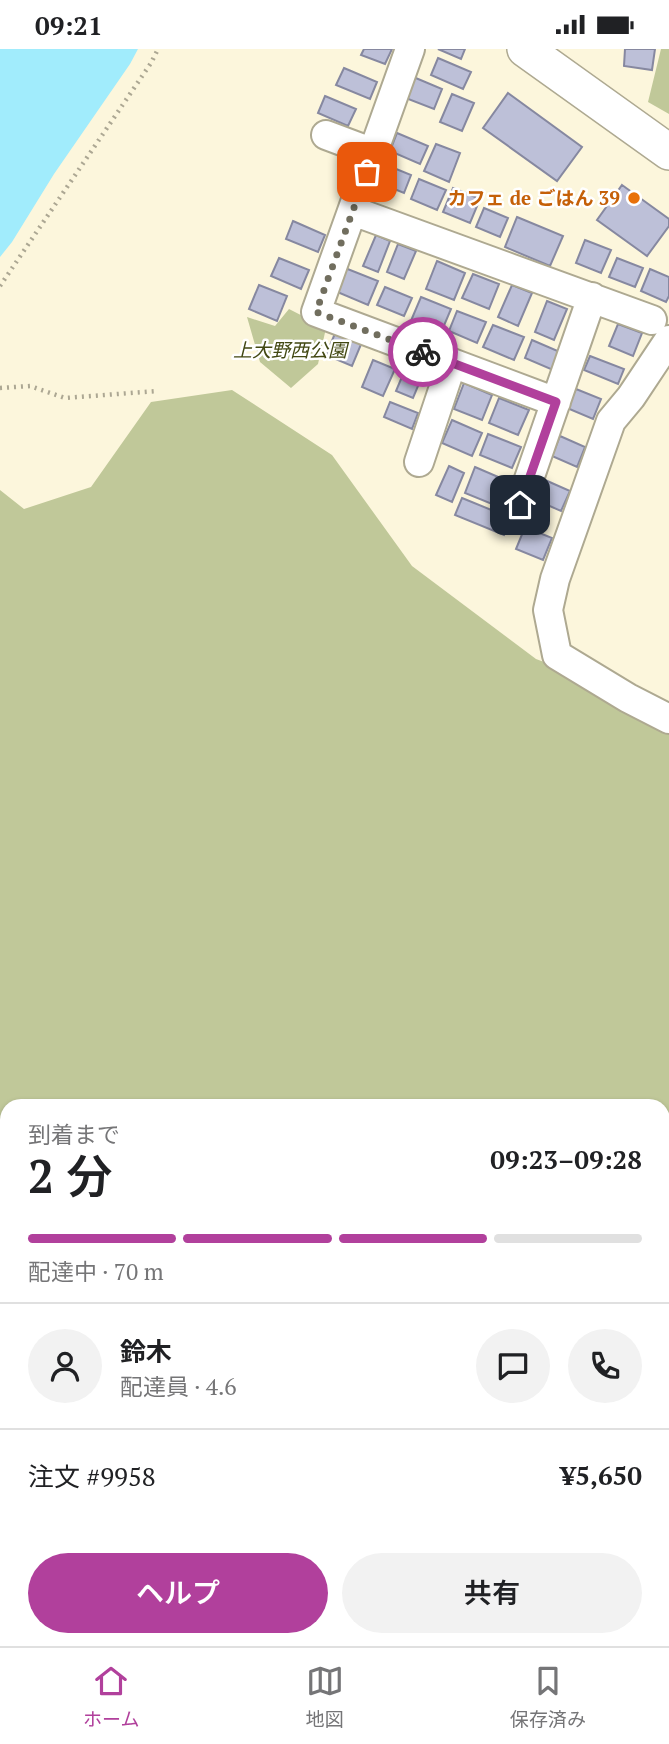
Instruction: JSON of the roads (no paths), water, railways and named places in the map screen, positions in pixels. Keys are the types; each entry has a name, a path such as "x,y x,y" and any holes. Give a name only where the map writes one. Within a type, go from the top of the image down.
{"street":[{"path":"410,49 316,312 556,402"},
{"path":"525,49 667,146"},
{"path":"326,135 374,153"},
{"path":"353,211 592,297 661,330 631,397 611,421 555,579 548,610 557,655 628,698 669,719"},
{"path":"520,505 592,297"},
{"path":"419,462 452,363"}],"water":[{"path":"0,49 138,49 0,257"}],"place":[{"name":"カフェ de ごはん 39","path":"634,198"}],"park label":[{"name":"上大野西公園","path":"290,350"}]}
